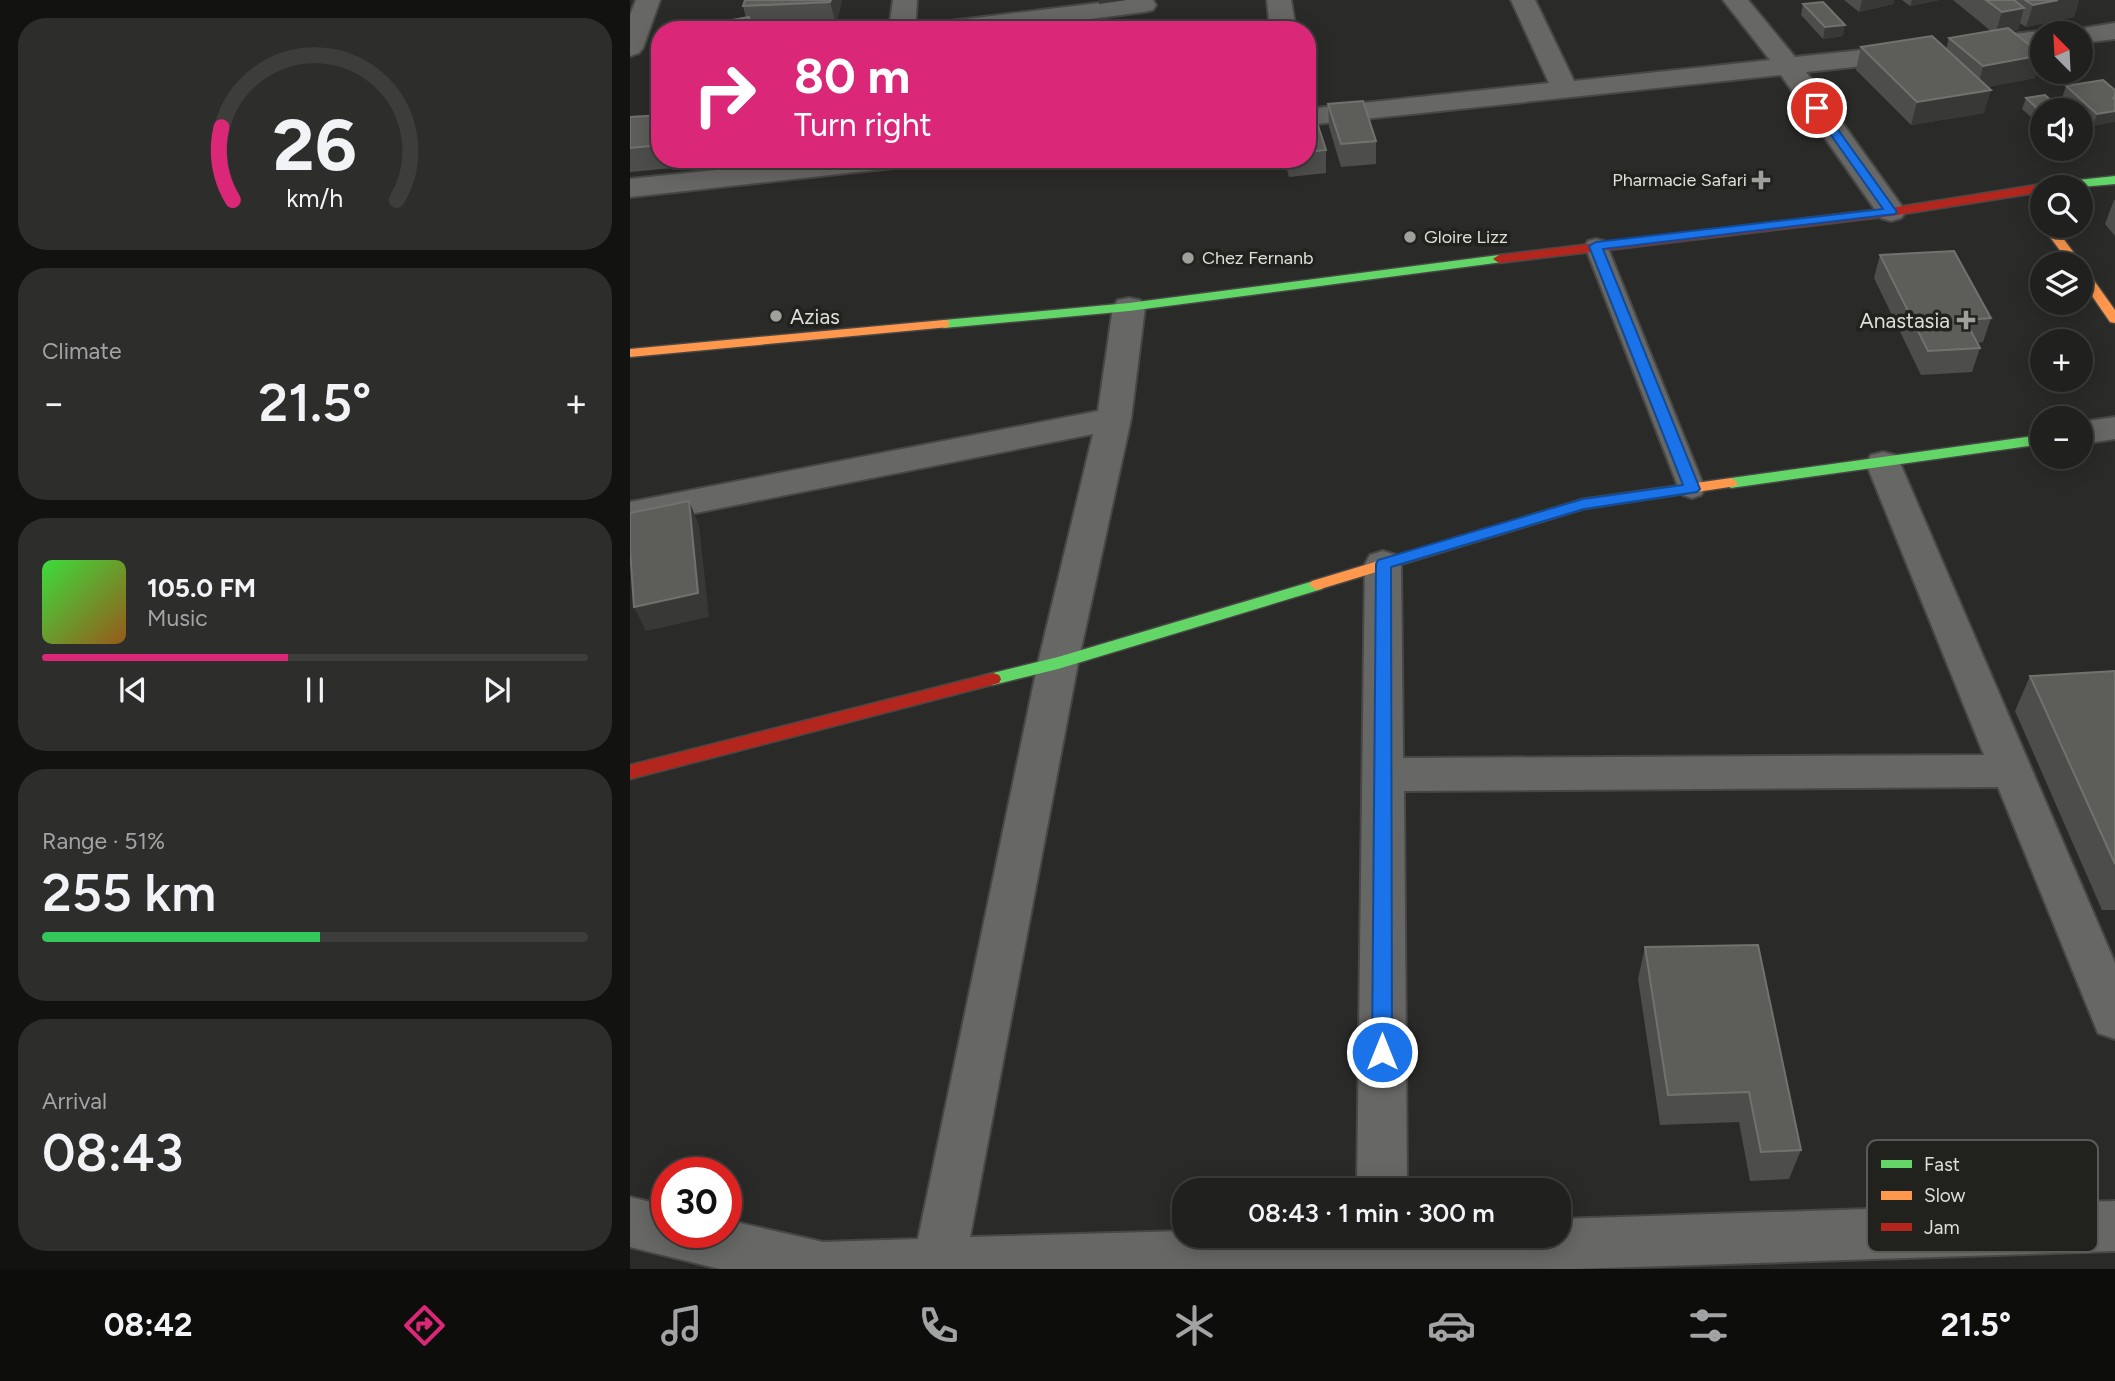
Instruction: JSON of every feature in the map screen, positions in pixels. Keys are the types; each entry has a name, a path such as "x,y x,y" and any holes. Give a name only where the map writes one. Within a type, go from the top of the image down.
{"street":[{"path":"630,48 648,0"},
{"path":"903,21 905,0"},
{"path":"1279,0 1282,21"},
{"path":"1523,0 1566,90"},
{"path":"1735,0 1788,66 1891,212"},
{"path":"1015,21 1144,5"},
{"path":"2093,33 2115,31"},
{"path":"1316,116 2030,40"},
{"path":"630,188 819,168"},
{"path":"2093,182 2115,180"},
{"path":"630,354 1129,307 1596,246 1891,212 2030,189"},
{"path":"2023,190 2030,200"},
{"path":"2093,288 2115,319"},
{"path":"939,1267 1058,663 1114,419 1129,307"},
{"path":"630,514 1114,419"},
{"path":"2093,431 2115,428"},
{"path":"630,772 1058,663 1583,504 2030,441"},
{"path":"1883,463 2115,1018"},
{"path":"1382,1178 1384,564"},
{"path":"1383,775 2013,771"},
{"path":"630,1222 651,1227"},
{"path":"1571,1239 1867,1232"},
{"path":"738,1248 824,1269 939,1267 1290,1248"}],"lane":[{"path":"1596,246 1692,489"}],"building":[{"path":"745,0 831,0 743,6"},
{"path":"1986,0 2014,0 2024,8 2002,12"},
{"path":"2025,0 2058,0 2033,5"},
{"path":"1823,2 1845,25 1825,27 1803,4"},
{"path":"749,17 750,21 726,21"},
{"path":"2008,28 2030,45 2030,57 1983,66 1949,38"},
{"path":"1932,36 1991,90 1917,102 1861,47"},
{"path":"2103,80 2115,90 2115,111 2097,114 2093,110 2093,98 2079,98 2066,86 2093,84 2093,82"},
{"path":"2045,95 2048,98 2030,98 2030,102 2026,98"},
{"path":"1363,101 1376,141 1341,144 1328,104"},
{"path":"651,116 651,146 630,148 630,117"},
{"path":"1316,119 1326,150 1316,151"},
{"path":"1954,251 1991,318 1965,320 1980,348 1928,351 1880,255"},
{"path":"689,501 698,593 634,607 630,513"},
{"path":"2115,671 2115,864 2030,676"},
{"path":"1758,945 1801,1150 1761,1152 1749,1092 1668,1095 1645,947"}],"traffic: fast":[{"path":"2093,182 2115,180"},
{"path":"944,324 1129,307 1499,259"},
{"path":"1731,483 2030,441"},
{"path":"993,679 1058,663 1317,585"}],"traffic: slow":[{"path":"2057,238 2067,252"},
{"path":"2093,288 2115,319"},
{"path":"630,353 944,324"},
{"path":"1317,585 1583,504 1731,483"}],"traffic: jam":[{"path":"1499,259 1891,212 2030,190"},
{"path":"630,772 993,679"}],"place":[{"name":"Pharmacie Safari","path":"1761,180"},
{"name":"Gloire Lizz","path":"1410,237"},
{"name":"Chez Fernanb","path":"1188,258"},
{"name":"Azias","path":"776,316"},
{"name":"Anastasia","path":"1966,320"}],"route":[{"path":"1382,1052 1384,564 1583,504 1692,489 1596,246 1891,212 1817,108"}]}
